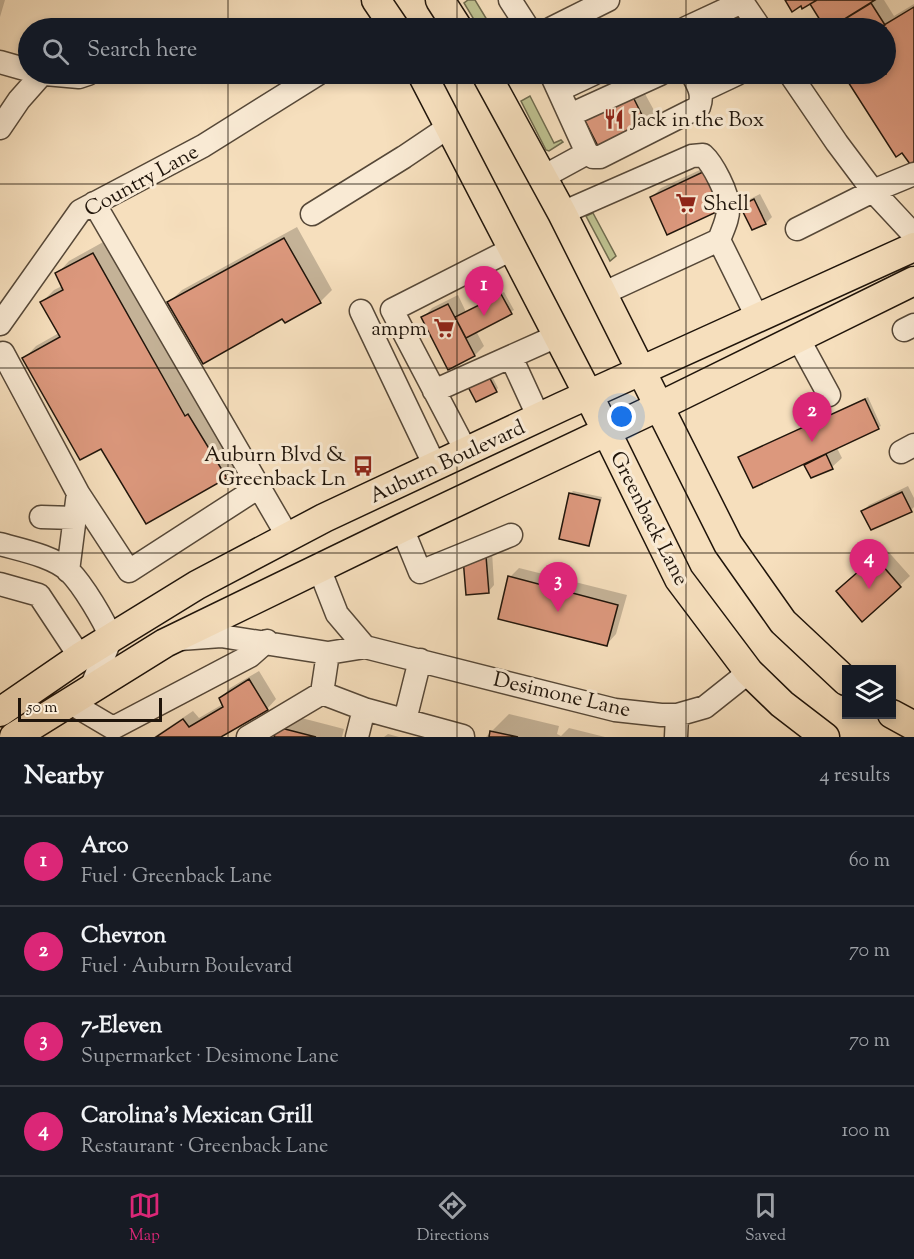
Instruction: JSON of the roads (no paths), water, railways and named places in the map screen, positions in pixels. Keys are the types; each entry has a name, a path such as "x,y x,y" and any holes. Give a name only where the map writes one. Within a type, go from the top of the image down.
{"main road":[{"path":"376,0 386,18"},
{"path":"440,0 452,18"},
{"name":"Greenback Lane","path":"427,84 589,396 679,579 749,672 782,704 825,737"},
{"path":"492,84 562,213 640,373 728,544 783,622 842,677"},
{"name":"Auburn Boulevard","path":"0,712 80,657 197,585 288,537 435,466 914,247"},
{"name":"Auburn Boulevard","path":"14,737 165,643 658,407 914,281"},
{"path":"896,717 914,726"}],"street":[{"path":"510,0 522,18"},
{"path":"572,18 608,0"},
{"path":"707,18 742,1 753,18"},
{"path":"0,62 18,66"},
{"path":"0,128 19,100 34,84"},
{"name":"Country Lane","path":"0,324 80,211 203,146 302,84"},
{"path":"556,84 587,153 593,157 600,157 699,107 702,100 698,84"},
{"path":"570,115 638,84"},
{"path":"797,84 873,191 914,235"},
{"path":"312,214 450,126"},
{"path":"543,177 587,153"},
{"path":"562,213 692,156 703,155 711,162 727,200 727,216 719,240 758,319"},
{"path":"797,229 873,191 914,174"},
{"path":"94,203 288,537"},
{"path":"602,294 719,240"},
{"path":"466,452 392,310 513,249"},
{"path":"361,311 435,466"},
{"path":"434,391 557,336"},
{"path":"798,338 829,395"},
{"path":"0,355 3,353 78,493 129,571 259,487"},
{"path":"511,357 539,418"},
{"path":"68,571 78,493"},
{"path":"41,517 75,518"},
{"path":"402,528 420,572 511,535"},
{"path":"0,544 41,556 68,571 104,621 111,638 80,695 113,728 250,656 267,641"},
{"path":"319,568 337,614 365,647"},
{"path":"0,584 39,595 80,657"},
{"name":"Desimone Lane","path":"177,639 221,636 267,641 328,653 365,647 677,726 749,672"},
{"path":"322,693 328,653"},
{"path":"405,720 420,660"},
{"path":"322,693 364,709 463,737"},
{"path":"248,737 322,693"},
{"path":"357,737 364,709"}],"place":[{"name":"Jack in the Box","path":"614,119"},
{"name":"Shell","path":"686,203"},
{"name":"Arco","path":"484,316"},
{"name":"ampm","path":"444,328"},
{"name":"Chevron","path":"812,442"},
{"name":"Auburn Blvd & Greenback Ln","path":"363,466"},
{"name":"Carolina's Mexican Grill","path":"869,589"},
{"name":"7-Eleven","path":"558,612"}]}
